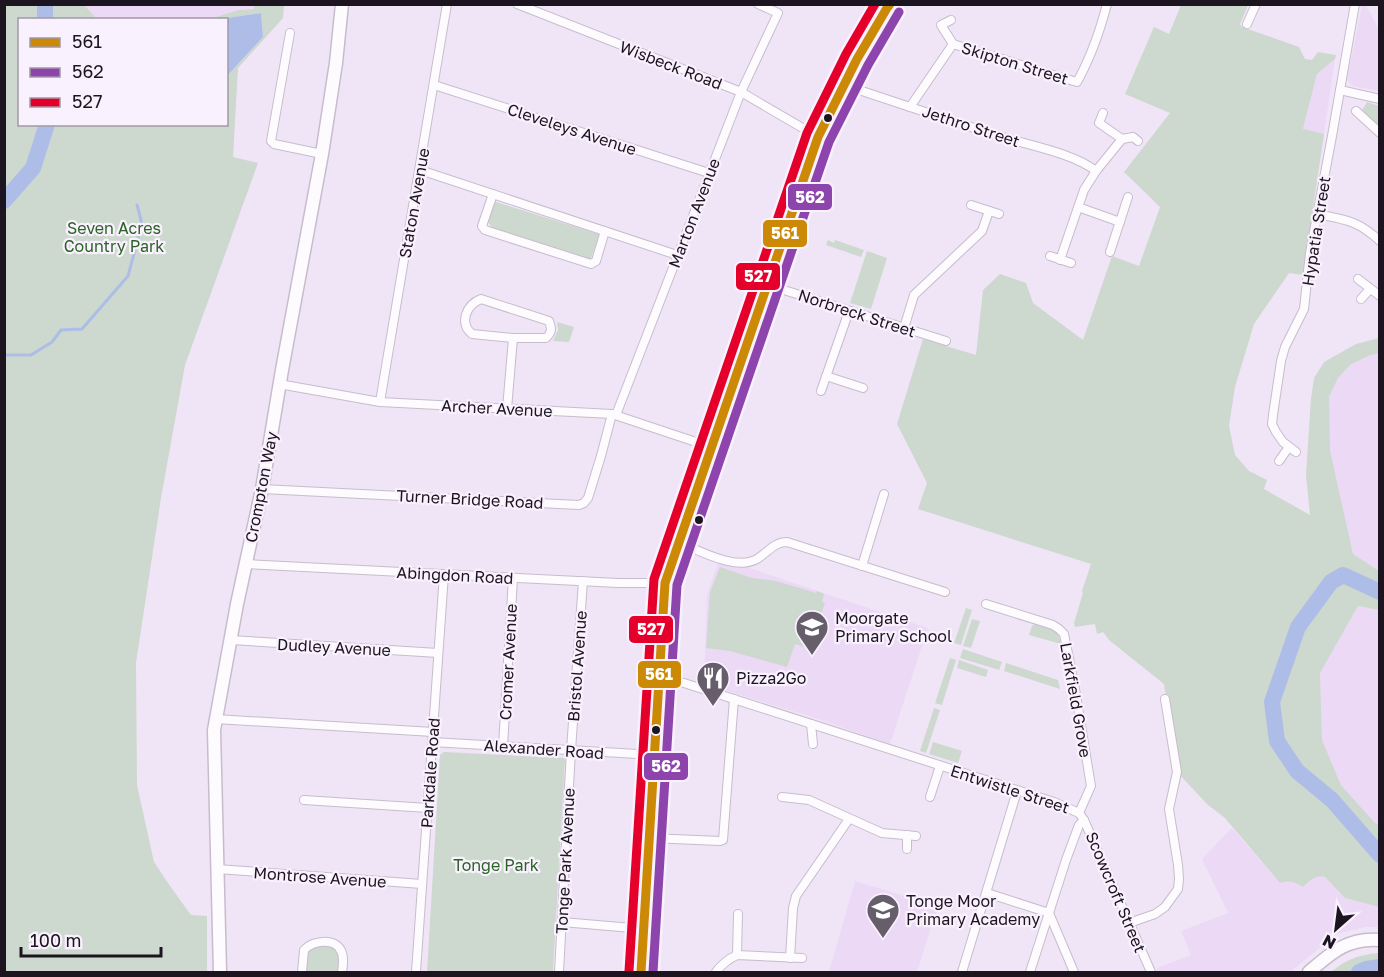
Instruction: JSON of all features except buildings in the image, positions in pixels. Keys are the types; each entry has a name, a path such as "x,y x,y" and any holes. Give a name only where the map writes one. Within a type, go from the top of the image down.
{"main road":[{"name":"Crompton Way","path":"220,972 215,719 262,489 322,154 336,63 342,4"},
{"path":"641,972 665,584 818,137 857,59 891,4"},
{"path":"1309,972 1342,946 1363,940 1380,940"}],"street":[{"name":"Staton Avenue","path":"380,402 447,4"},
{"name":"Wisbeck Road","path":"517,4 741,92 818,137"},
{"name":"Marton Avenue","path":"614,415 741,92 778,13 758,4"},
{"name":"Skipton Street","path":"953,44 1077,82 1094,48 1107,4"},
{"path":"1247,24 1256,4"},
{"name":"Hypatia Street","path":"1279,461 1292,449 1282,442 1272,424 1281,361 1285,346 1304,309 1310,253 1355,4"},
{"path":"910,107 953,44 941,25 951,20"},
{"path":"290,33 271,141 274,144 322,154"},
{"name":"Cleveleys Avenue","path":"434,85 709,173"},
{"name":"Jethro Street","path":"844,85 1086,164 1096,171"},
{"path":"1340,90 1380,99"},
{"path":"1356,111 1380,132"},
{"path":"1102,113 1099,123 1122,139"},
{"path":"1060,260 1084,190 1096,171 1122,139 1133,137 1138,141"},
{"path":"420,170 677,255"},
{"path":"493,194 482,226 485,230 496,234 591,264 596,261 605,231"},
{"path":"1110,252 1128,197"},
{"path":"971,205 999,214"},
{"path":"1078,207 1120,222"},
{"path":"904,328 914,295 982,231 989,211"},
{"path":"1317,214 1353,222 1369,231 1380,241"},
{"path":"1050,256 1071,263"},
{"path":"1358,279 1380,296"},
{"name":"Norbreck Street","path":"768,285 946,342"},
{"path":"1361,299 1370,289"},
{"path":"481,299 549,321 552,327 546,338 513,338 472,334 467,330 465,324 473,302 481,299"},
{"path":"821,391 849,311"},
{"path":"507,409 513,338"},
{"path":"826,376 863,388"},
{"name":"Archer Avenue","path":"279,384 380,402 614,415 711,447"},
{"name":"Turner Bridge Road","path":"262,489 579,505 588,498 614,415"},
{"path":"862,566 884,494"},
{"path":"678,542 739,564 754,560 778,543 787,542 837,562 862,566 945,592"},
{"name":"Abingdon Road","path":"245,564 665,584"},
{"name":"Parkdale Road","path":"416,972 444,574"},
{"name":"Cromer Avenue","path":"503,746 513,578"},
{"name":"Bristol Avenue","path":"571,750 583,581"},
{"name":"Larkfield Grove","path":"986,604 1053,626 1064,634 1091,786 1079,813"},
{"name":"Dudley Avenue","path":"231,640 438,653"},
{"name":"Entwistle Street","path":"659,675 1017,790 1079,813"},
{"path":"650,838 723,840 734,699"},
{"path":"1129,923 1155,914 1165,907 1178,889 1178,865 1169,809 1177,772 1165,699"},
{"path":"1157,716 1167,714"},
{"path":"215,719 433,732"},
{"path":"811,724 813,744"},
{"name":"Alexander Road","path":"432,742 655,755"},
{"name":"Tonge Park Avenue","path":"559,972 571,750"},
{"name":"Entwistle Street","path":"930,797 940,766"},
{"path":"962,972 1017,790"},
{"path":"782,798 797,803 809,800 882,833 912,836 906,849"},
{"path":"304,800 428,808"},
{"name":"Scowcroft Street","path":"1079,813 1151,972"},
{"path":"790,957 793,908 796,896 849,819"},
{"path":"1030,972 1077,828 1084,820"},
{"name":"Montrose Avenue","path":"217,869 422,884"},
{"path":"987,893 1048,912 1074,972"},
{"path":"737,955 738,914"},
{"path":"562,922 644,929"},
{"path":"302,972 304,950 314,942 324,942 339,947 343,954 342,972"},
{"path":"716,972 729,958 737,955 802,958"}],"shaded area":[{"path":"254,4 254,9 238,10 213,18 95,18 84,5"},
{"path":"1362,5 1366,5 1379,30 1379,91 1353,86 1347,80"},
{"path":"1335,59 1324,134 1303,130 1317,74"},
{"path":"1379,353 1379,571 1353,555 1330,450 1328,416 1329,397 1338,378 1350,365"},
{"name":"Moorgate Primary School","path":"720,558 928,628 890,744 704,684 707,594"},
{"path":"1358,606 1379,610 1379,825 1341,785 1322,740 1320,673"},
{"path":"1232,828 1280,883 1287,880 1303,887 1321,875 1345,898 1379,907 1379,927 1365,927 1337,934 1290,972 1158,972 1157,968 1191,955 1181,931 1228,913 1202,859"},
{"name":"Tonge Moor Primary Academy","path":"855,881 938,906 917,972 829,972"}],"green space":[{"name":"Seven Acres Country Park","path":"5,5 84,5 96,18 18,18 18,126 228,126 228,75 263,37 261,13 213,18 238,10 254,9 254,5 284,5 283,18 238,68 233,157 258,163 185,365 161,498 136,663 137,785 154,862 191,915 207,916 207,972 5,972"},
{"path":"1181,5 1248,5 1240,24 1242,27 1299,47 1305,59 1312,60 1318,52 1336,55 1335,59 1317,74 1303,129 1324,134 1303,275 1289,273 1254,324 1235,387 1229,426 1235,455 1249,471 1267,480 1264,489 1310,515 1306,475 1314,378 1324,362 1356,344 1379,338 1379,353 1350,365 1338,378 1329,397 1330,450 1353,554 1379,571 1379,610 1358,606 1320,673 1322,740 1341,785 1379,825 1379,907 1345,898 1322,876 1316,877 1303,887 1292,882 1280,883 1225,818 1208,805 1177,772 1164,684 1109,640 1103,632 1097,634 1095,624 1075,627 1082,591 1091,564 918,509 927,483 897,424 923,339 976,355 983,290 1000,274 1026,283 1033,303 1083,340 1112,256 1139,266 1160,207 1124,172 1170,113 1125,94 1154,27 1169,34"},
{"path":"1367,102 1379,106 1379,125 1361,112"},
{"path":"496,202 598,234 591,258 587,260 493,229 488,222"},
{"path":"828,240 834,243 835,240 864,250 861,257 826,245"},
{"path":"867,251 887,258 871,309 850,303"},
{"path":"557,322 574,327 569,342 553,341 558,330"},
{"path":"720,567 752,578 776,581 824,594 822,602 825,603 809,648 795,644 787,667 730,651 706,648 710,592"},
{"path":"966,608 972,610 961,645 954,643"},
{"path":"972,619 980,621 971,648 963,646"},
{"path":"1035,624 1056,632 1061,644 1029,635"},
{"path":"963,649 1002,662 999,670 960,658"},
{"path":"950,658 956,660 942,705 935,703"},
{"path":"959,660 988,670 986,677 957,668"},
{"path":"1006,663 1058,680 1060,689 1004,671"},
{"path":"934,708 940,710 926,753 920,751"},
{"path":"933,742 962,751 958,763 929,754"},
{"name":"Tonge Park","path":"444,752 565,758 553,972 427,972 440,755"},
{"path":"315,945 336,950 340,972 305,972 306,953"},
{"path":"1379,953 1379,972 1331,972 1353,958"}],"water":[{"path":"261,13 263,37 228,75 228,18"}],"waterway":[{"path":"45,4 45,18"},
{"path":"4,201 33,168 46,126"},
{"path":"4,355 31,355 52,342 61,330 82,329 128,276 142,224 137,205"},
{"path":"1380,592 1343,575 1331,582 1298,627 1272,702 1277,741 1297,771 1332,800 1380,855"},
{"path":"1359,972 1380,967"}],"transit line":[{"name":"527","path":"629,971 654,579 807,133 846,54 875,4"},
{"name":"561","path":"641,972 665,583 818,137 857,59 890,4"},
{"name":"562","path":"653,972 677,585 829,142 868,65 899,12"}],"place":[{"name":"Moorgate Primary School","path":"812,656"},
{"name":"Pizza2Go","path":"713,707"},
{"name":"Tonge Moor Primary Academy","path":"883,939"}]}
